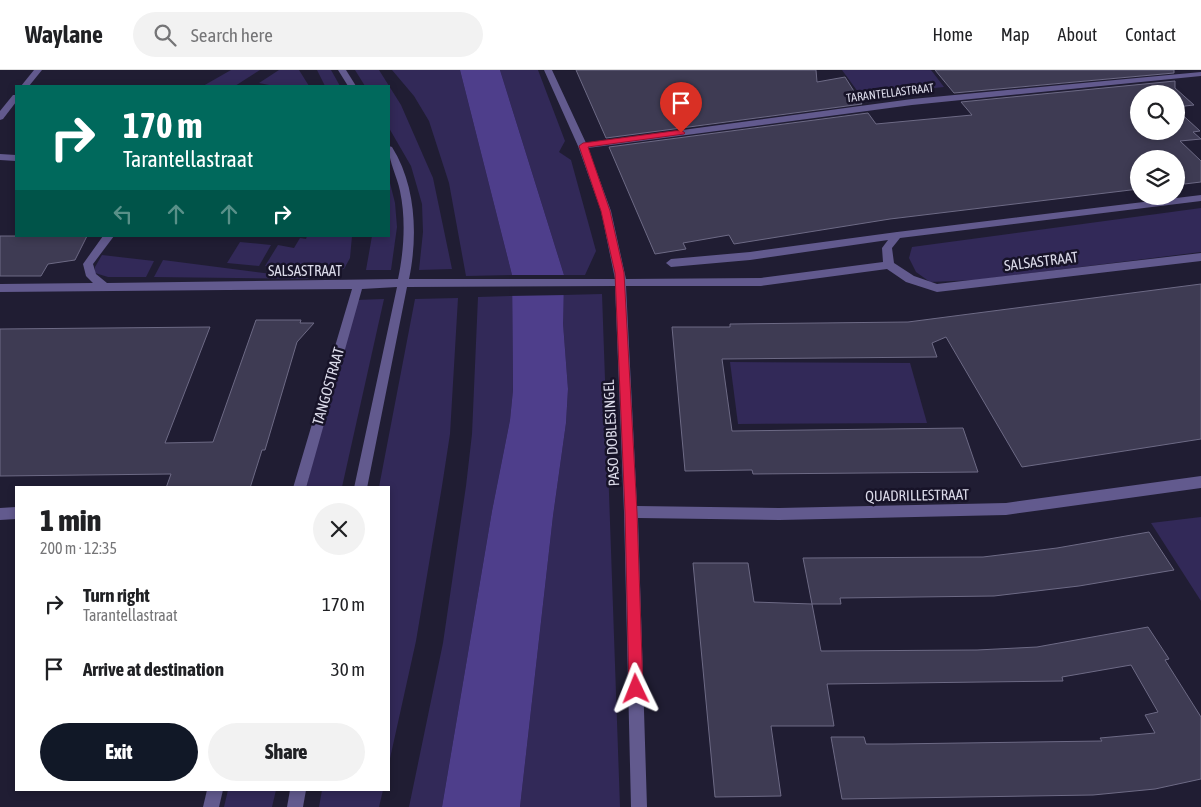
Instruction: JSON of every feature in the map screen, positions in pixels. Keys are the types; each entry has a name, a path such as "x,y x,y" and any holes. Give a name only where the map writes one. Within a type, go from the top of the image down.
{"street":[{"path":"26,85 38,70"},
{"path":"342,70 351,85"},
{"name":"PASO DOBLESINGEL","path":"548,70 583,146 606,211 620,282 631,512 639,807"},
{"name":"TARANTELLASTRAAT","path":"583,146 912,102 1201,74"},
{"path":"0,117 15,98"},
{"path":"360,486 409,243 407,195 390,151"},
{"path":"0,157 15,158"},
{"path":"671,263 750,256 896,235 1201,198"},
{"path":"620,282 761,282 889,265 887,248 896,235"},
{"path":"79,275 109,237"},
{"name":"SALSASTRAAT","path":"889,265 910,279 938,288 1201,258"},
{"path":"79,275 91,276 105,287"},
{"name":"SALSASTRAAT","path":"0,288 79,275 105,287 620,282"},
{"name":"TANGOSTRAAT","path":"300,486 358,285"},
{"name":"QUADRILLESTRAAT","path":"631,512 779,514 1006,509 1201,482"},
{"path":"0,514 15,513"},
{"path":"211,807 215,791"},
{"path":"295,807 298,791"}],"shaded area":[{"path":"231,70 260,70 237,85 205,85"},
{"path":"279,70 299,70 308,85 269,85 259,83"},
{"path":"317,70 331,70 339,85 324,85"},
{"path":"355,70 379,70 388,85 364,85"},
{"path":"392,70 460,70 512,275 466,276 449,183 429,121 414,96"},
{"path":"460,70 500,70 564,275 563,323 568,389 566,423 553,516 520,807 442,807 492,511 510,420 513,390 512,275"},
{"path":"500,70 538,70 565,141 559,152 571,160 596,251 585,275 564,275"},
{"path":"842,70 931,70 944,87 861,96"},
{"path":"390,88 401,105 433,178 452,269 419,270 423,232 422,204 411,166 390,130"},
{"path":"390,183 395,203 397,227 391,270 366,270 372,237 390,237"},
{"path":"1201,208 1201,252 976,280 930,282 916,272 909,258 912,247"},
{"path":"307,237 352,237 350,258 344,269 324,272 326,263 304,263 301,272 265,266 278,245 294,248 300,238 306,239"},
{"path":"240,242 271,245 259,266 227,263"},
{"path":"102,255 154,261 146,277 108,277 95,273 95,267"},
{"path":"163,260 311,279 154,277"},
{"path":"602,294 620,807 520,807 553,516 566,423 568,389 563,295"},
{"path":"512,296 513,390 510,420 492,511 442,807 409,807 443,643 466,486 472,434 478,297"},
{"path":"458,298 450,434 416,641 390,758 390,486 379,486 415,299"},
{"path":"384,299 342,486 307,486 355,300"},
{"path":"730,362 910,363 927,423 738,424"},
{"path":"1201,517 1201,601 1151,523"},
{"path":"228,791 276,791 272,807 224,807"},
{"path":"322,791 383,791 379,807 319,807"}],"pier":[{"path":"510,275 566,275 566,295 509,296"}],"building":[{"path":"576,70 816,70 817,82 845,77 862,104 606,138"},
{"path":"935,70 1174,70 1174,73 954,93"},
{"path":"1175,81 1175,85 1134,85"},
{"path":"1130,85 1130,140 1185,140 1185,117 1200,131 1193,132 1201,139 1180,141 1201,161 1201,182 1185,184 1185,150 1130,150 1130,190 890,219 734,244 729,235 683,243 686,249 655,254 609,147 868,113 876,124 972,115 961,102"},
{"path":"1185,97 1194,105 1185,106"},
{"path":"0,236 86,237 75,260 48,264 41,276 0,276"},
{"path":"1201,284 1201,439 1022,467 946,337 932,343 937,357 722,359 732,431 963,428 978,472 753,474 752,470 685,471 672,327 730,327 730,324 908,322"},
{"path":"256,320 301,320 300,323 314,323 297,342 265,450 262,450 251,486 167,486 171,474 0,476 0,329 210,327 165,443 213,442"},
{"path":"1149,532 1174,570 1079,586 994,596 840,598 841,604 812,604 803,558 983,557 1057,548"},
{"path":"693,563 748,563 754,602 812,604 821,651 977,650 1037,647 1148,627 1169,659 1165,660 1201,717 1201,779 1155,789 1093,795 842,799 831,737 864,737 866,744 893,744 1102,741 1100,738 1155,733 1145,715 1158,712 1131,665 1062,677 1063,681 827,684 834,726 771,726 781,796 715,797"}],"route":[{"path":"636,689 631,512 620,273 606,211 583,146 681,133"}]}
